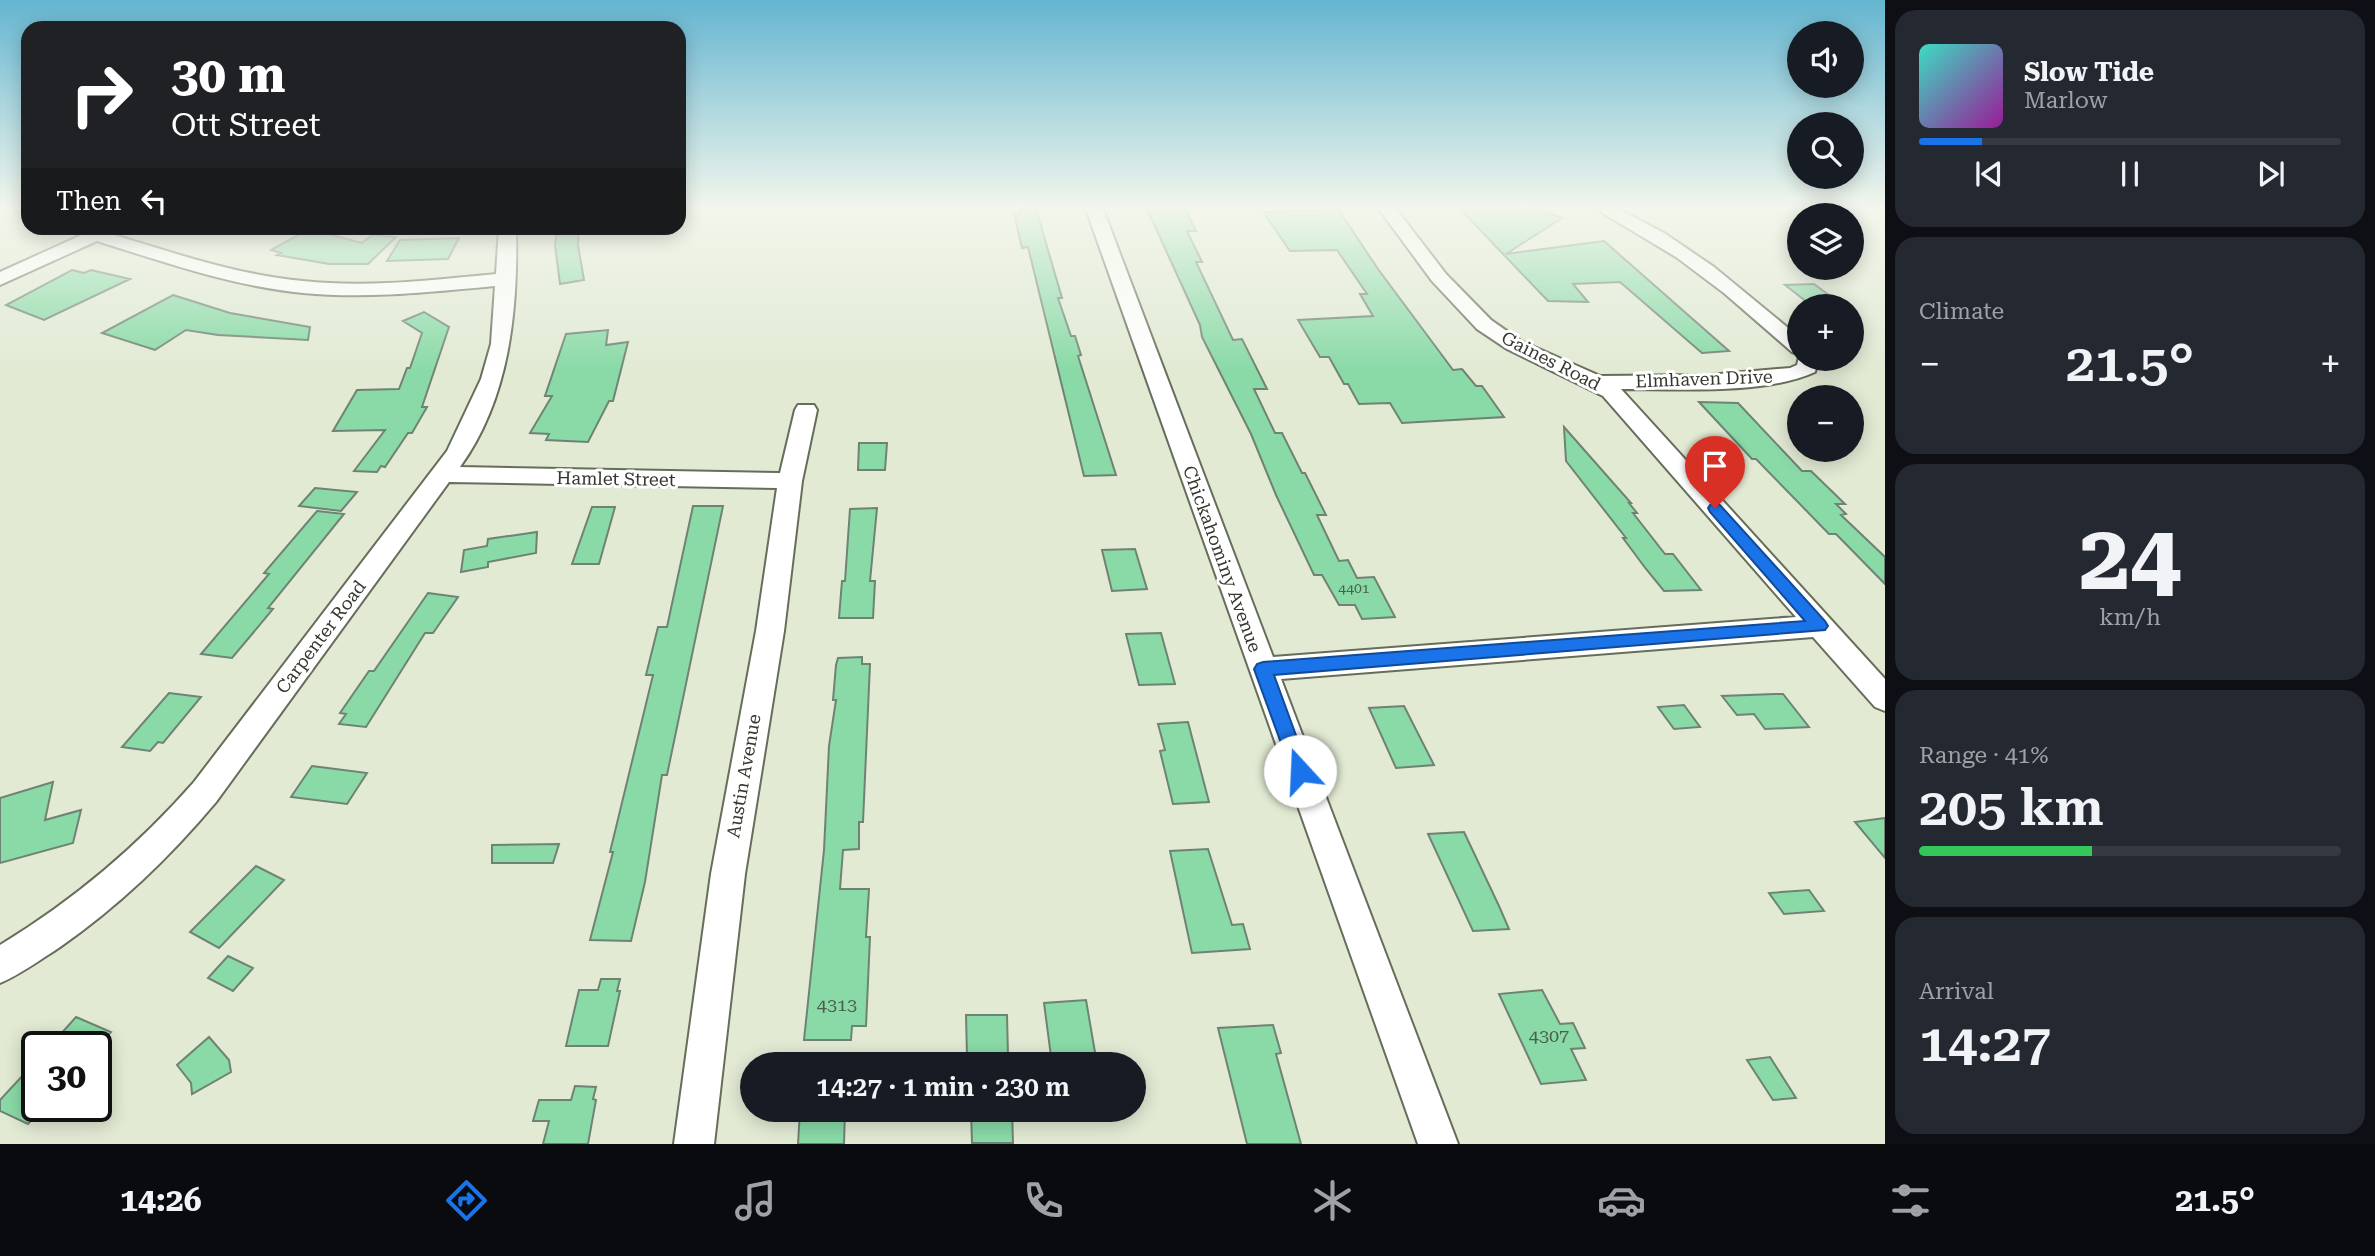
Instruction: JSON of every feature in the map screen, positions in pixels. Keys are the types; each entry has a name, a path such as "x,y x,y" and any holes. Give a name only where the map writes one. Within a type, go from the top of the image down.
{"street":[{"path":"0,279 36,262"},
{"path":"195,262 232,275 301,287 365,290 505,279"},
{"name":"Carpenter Road","path":"0,965 40,941 110,891 168,837 205,792 458,453 492,379 501,344 506,262"},
{"name":"Chickahominy Avenue","path":"1114,262 1438,1144"},
{"name":"Gaines Road","path":"1429,262 1452,291 1488,327 1527,352 1597,382 1611,391 1885,699"},
{"path":"1696,262 1787,342"},
{"name":"Elmhaven Drive","path":"1597,382 1774,377 1804,371"},
{"name":"Austin Avenue","path":"694,1144 728,874 770,631 790,481 806,410"},
{"name":"Hamlet Street","path":"442,474 484,477 790,481"},
{"path":"1263,669 1819,626"}],"building":[{"path":"320,262 370,262 368,264"},
{"path":"557,262 581,262 584,280 560,284"},
{"path":"1032,262 1052,262 1062,298 1058,298 1071,336 1075,336 1081,355 1078,356 1116,475 1084,476"},
{"path":"1171,262 1196,262 1233,340 1242,339 1267,389 1254,389 1275,433 1282,433 1326,515 1317,515 1339,561 1348,560 1357,578 1374,577 1395,617 1362,619 1355,605 1339,605 1322,575 1314,575 1251,434 1202,337 1200,325"},
{"path":"1345,262 1374,262 1453,370 1462,369 1476,386 1482,386 1504,417 1402,423 1390,403 1359,404 1329,357 1320,357 1298,320 1373,316 1360,294 1367,294"},
{"path":"1511,262 1628,262 1729,351 1702,353 1620,282 1573,284 1588,302 1548,301"},
{"path":"72,270 84,273 91,270 130,279 44,320 6,305"},
{"path":"1814,284 1828,294 1797,294 1785,285"},
{"path":"173,295 230,313 310,327 308,340 218,335 186,330 155,350 102,333"},
{"path":"424,312 449,327 422,407 427,407 412,433 408,433 385,467 381,466 377,472 354,471 385,430 333,431 357,390 399,389 407,368 410,368 422,333 403,321"},
{"path":"608,330 606,345 628,342 613,401 609,401 588,442 546,440 549,434 530,433 552,396 545,396 566,334"},
{"path":"1699,402 1738,403 1787,455 1787,462 1794,462 1802,471 1811,471 1845,504 1836,504 1846,514 1841,515 1885,557 1885,584 1836,534 1829,534 1756,459 1752,459"},
{"path":"1564,427 1631,503 1637,513 1633,513 1665,554 1673,554 1701,590 1664,591 1566,461"},
{"path":"859,443 887,443 885,470 858,470"},
{"path":"315,488 357,492 341,511 299,506"},
{"path":"693,506 723,506 667,775 662,775 645,882 631,941 590,940 653,675 646,675 658,627 667,627"},
{"path":"592,507 615,507 599,564 572,564"},
{"path":"877,508 870,581 875,581 873,618 839,618 842,581 845,581 850,509"},
{"path":"317,511 344,514 268,608 273,609 232,658 201,654 269,574 264,573"},
{"path":"537,532 536,553 488,562 488,567 461,572 464,550 487,546 488,539"},
{"path":"1135,549 1147,589 1112,591 1102,550"},
{"path":"428,593 458,597 433,633 425,633 366,727 339,724 346,714 340,713 369,671 374,671"},
{"path":"1161,633 1175,684 1139,685 1126,634"},
{"path":"862,657 862,664 870,664 863,822 859,822 859,849 843,850 840,889 869,889 866,1026 852,1026 851,1040 804,1040 824,850 829,746 836,700 833,700 836,665 838,658"},
{"path":"169,693 201,697 163,743 158,742 150,751 122,747"},
{"path":"1783,694 1809,727 1765,729 1754,714 1737,715 1722,696"},
{"path":"1684,705 1700,727 1674,729 1658,707"},
{"path":"1404,706 1434,765 1396,768 1369,708"},
{"path":"1188,722 1209,802 1173,804 1160,751 1165,750 1158,724"},
{"path":"312,766 367,773 347,804 291,797"},
{"path":"53,782 45,820 81,810 73,843 0,863 0,798"},
{"path":"1885,818 1885,858 1855,822"},
{"path":"1464,832 1509,929 1473,931 1428,834"},
{"path":"559,844 553,863 492,863 492,845"},
{"path":"1208,849 1232,925 1243,924 1250,949 1192,953 1170,851"},
{"path":"256,866 284,880 219,948 190,932"},
{"path":"1809,890 1824,911 1784,914 1769,893"},
{"path":"228,956 253,968 233,991 208,978"},
{"path":"601,979 620,979 617,991 620,991 608,1046 566,1046 579,990 598,990"},
{"path":"1542,990 1560,1024 1573,1023 1585,1048 1571,1049 1586,1080 1541,1084 1499,994"},
{"path":"1086,1000 1095,1052 1050,1052 1044,1003"},
{"path":"966,1015 1007,1015 1008,1052 967,1052"},
{"path":"76,1017 109,1031 63,1031"},
{"path":"1273,1025 1281,1053 1276,1054 1301,1144 1247,1144 1218,1028"},
{"path":"209,1037 229,1060 231,1072 192,1094 191,1083 177,1065"},
{"path":"1770,1057 1796,1098 1773,1100 1747,1060"},
{"path":"21,1077 21,1121 0,1111 0,1100"},
{"path":"575,1086 596,1087 588,1144 543,1144 549,1121 533,1121 539,1100 571,1100"},
{"path":"799,1122 845,1122 844,1144 798,1144"},
{"path":"971,1122 1012,1122 1013,1143 972,1143"}],"route":[{"path":"1300,771 1263,669 1467,651 1819,626 1715,508"}]}
